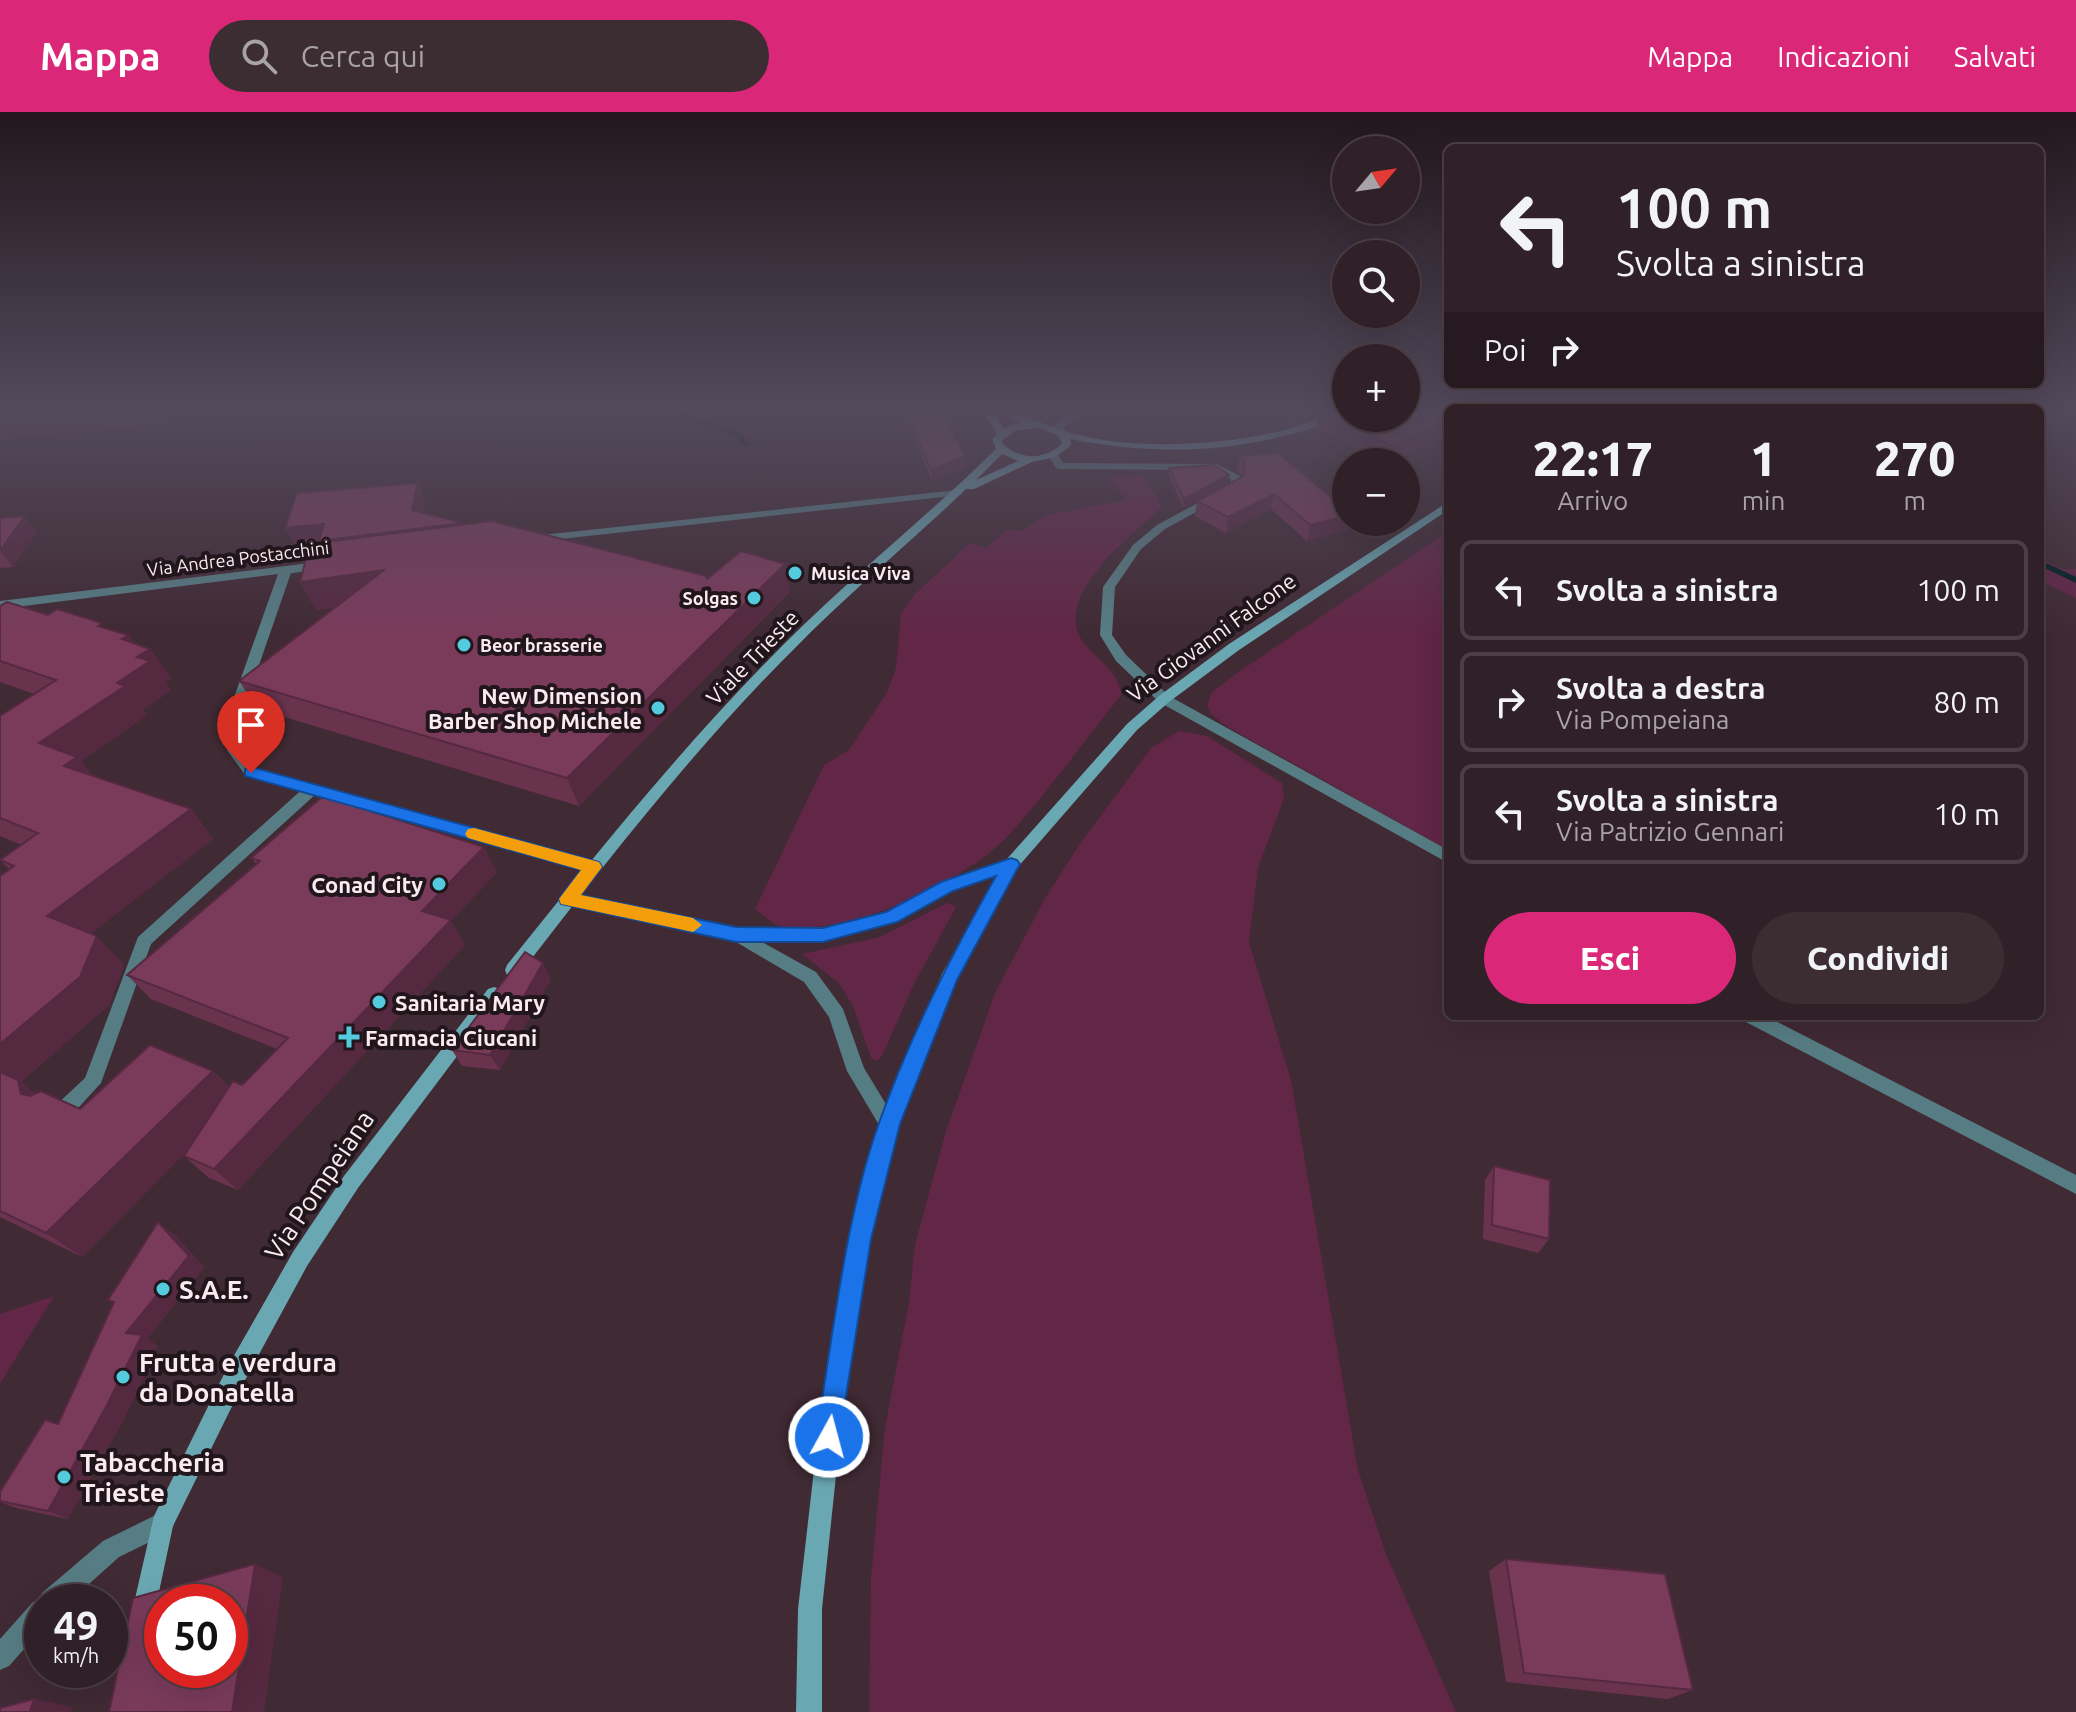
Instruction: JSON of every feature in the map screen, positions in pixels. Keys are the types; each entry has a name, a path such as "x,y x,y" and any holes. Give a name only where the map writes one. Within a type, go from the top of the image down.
{"main road":[{"name":"Viale Trieste","path":"593,867 656,789 793,642 964,486"},
{"name":"Viale Trieste","path":"957,493 973,486"},
{"name":"Via Giovanni Falcone","path":"809,1712 810,1609 832,1409 860,1239 889,1124 948,979 1011,864 1132,727 1234,647 1444,508"},
{"name":"Via Pompeiana","path":"139,1632 162,1524 236,1374 300,1259 351,1182 422,1087 593,867"}],"street":[{"path":"1236,486 1149,536 1109,587 1106,635 1121,658 1164,699 1444,855"},
{"path":"522,540 957,493"},
{"name":"Via Andrea Postacchini","path":"0,605 333,564"},
{"path":"286,570 233,720 234,750 251,773 593,867"},
{"path":"62,1112 92,1083 144,941 312,789"},
{"path":"568,899 736,934 823,935 891,917 947,886 1011,864"},
{"path":"736,934 810,977 837,1014 856,1071 889,1124"},
{"path":"1758,1020 2076,1185"},
{"path":"71,1584 111,1549 162,1524"},
{"path":"0,1657 24,1631"}],"shaded area":[{"path":"1115,486 1150,486 1162,507 1102,564 1080,600 1076,618 1079,635 1108,668 1122,694 1007,837 962,872 933,889 868,916 806,928 777,925 755,909 824,765 849,750 887,692 896,668 901,614 914,595 970,543 986,548 1008,529 1020,532 1047,515 1126,500"},
{"path":"1444,534 1444,848 1226,726 1211,714 1207,706 1212,692"},
{"path":"2044,560 2062,569 2076,569 2076,598 2044,583"},
{"path":"1179,731 1207,736 1282,783 1284,798 1258,868 1249,942 1291,1080 1358,1470 1386,1554 1456,1712 869,1712 871,1577 885,1427 909,1302 915,1244 946,1131 995,993 1044,900 1079,845 1151,748"},
{"path":"947,903 956,907 877,1061 871,1058 853,1006 839,983 802,954 880,937"},
{"path":"54,1296 0,1384 0,1314"}],"building":[{"path":"417,486 412,510 463,523 319,541 324,524 285,528 297,493"},
{"path":"1178,486 1209,486 1184,499"},
{"path":"1226,486 1317,486 1332,498 1332,520 1310,525 1274,494 1228,517 1197,501"},
{"path":"25,516 0,551 0,518"},
{"path":"492,521 706,576 707,579 741,551 785,564 567,778 239,681 384,570 300,582 310,544"},
{"path":"7,602 48,615 57,609 102,623 98,626 128,635 122,639 150,649 137,657 150,661 117,683 125,686 39,743 77,757 64,766 191,809 47,916 97,936 80,977 0,1044 0,876 14,866 0,860 38,833 0,818 0,716 56,680 0,661 0,606"},
{"path":"323,796 484,847 422,911 451,920 214,1169 184,1156 233,1081 242,1085 288,1038 127,975 260,861 251,858"},
{"path":"525,952 543,963 490,1055 452,1050"},
{"path":"150,1045 213,1071 46,1233 0,1211 0,1072 18,1080 21,1094 30,1096 41,1091 80,1109"},
{"path":"1494,1166 1550,1180 1549,1239 1492,1225"},
{"path":"158,1222 189,1256 126,1333 142,1335 48,1511 0,1501 0,1492 45,1420 58,1424 114,1302 108,1300"},
{"path":"1506,1559 1665,1574 1693,1690 1524,1673"},
{"path":"255,1564 248,1609 248,1584 183,1584"},
{"path":"144,1595 144,1688 236,1688 232,1712 109,1712 114,1688 128,1688 128,1622 133,1598"},
{"path":"34,1699 30,1712 0,1712 0,1708"}],"waterway":[{"path":"2044,565 2076,580"}],"slow traffic":[{"path":"474,834 593,867 568,899 693,925"}],"place":[{"name":"Musica Viva","path":"795,573"},
{"name":"Solgas","path":"754,598"},
{"name":"Beor brasserie","path":"464,645"},
{"name":"New Dimension Barber Shop Michele","path":"658,708"},
{"name":"Conad City","path":"439,884"},
{"name":"Sanitaria Mary","path":"379,1002"},
{"name":"Farmacia Ciucani","path":"349,1037"},
{"name":"S.A.E.","path":"163,1289"},
{"name":"Frutta e verdura da Donatella","path":"123,1377"},
{"name":"Tabaccheria Trieste","path":"64,1477"}],"route":[{"path":"251,773 593,867 568,899 736,934 823,935 891,917 947,886 1011,864 948,979 889,1124 860,1239 829,1437"}]}
